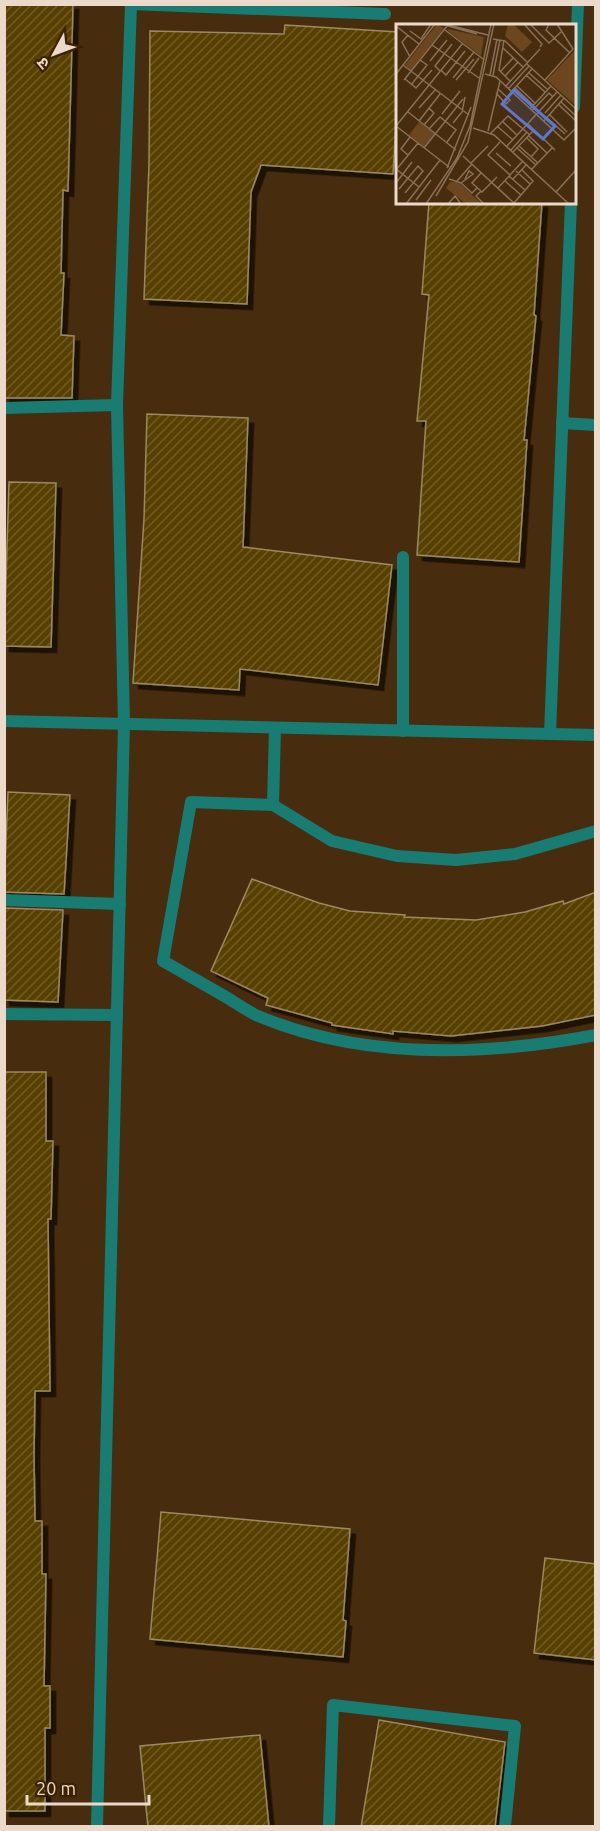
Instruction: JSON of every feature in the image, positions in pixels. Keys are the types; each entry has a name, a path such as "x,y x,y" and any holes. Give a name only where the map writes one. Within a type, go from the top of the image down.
{"street":[{"path":"97,1827 124,724 117,405 131,4 385,14"},
{"path":"576,56 578,4"},
{"path":"550,734 571,204"},
{"path":"4,408 117,405"},
{"path":"562,423 596,425"},
{"path":"403,557 403,731"},
{"path":"4,721 596,735"},
{"path":"273,805 275,728"},
{"path":"596,831 515,854 456,860 397,856 332,841 273,805 190,802 163,961 257,1015 328,1038 397,1048 473,1051 548,1044 596,1035"},
{"path":"4,900 120,904"},
{"path":"4,1014 117,1015"},
{"path":"329,1827 333,1706 515,1726 505,1827"}],"building":[{"path":"4,4 73,4 68,191 63,190 61,273 64,273 61,335 74,336 72,398 4,398"},
{"path":"285,25 396,32 396,123 393,174 261,165 251,192 247,304 144,299 149,164 150,31 284,34"},
{"path":"429,204 542,204 534,315 536,316 524,440 527,440 519,562 417,555 426,421 417,421 429,295 422,294"},
{"path":"147,414 248,418 243,547 392,565 378,685 240,669 239,690 133,683 144,519"},
{"path":"9,482 56,483 51,647 4,646"},
{"path":"8,792 70,795 64,894 4,892"},
{"path":"252,879 319,903 350,911 405,915 404,917 476,920 525,912 563,901 564,904 596,892 596,1015 542,1026 451,1036 393,1031 393,1034 332,1025 332,1023 266,1005 268,998 211,971"},
{"path":"4,908 63,910 58,1002 4,1000"},
{"path":"4,1072 46,1072 46,1141 53,1141 51,1219 48,1219 50,1391 35,1391 34,1455 35,1521 42,1521 42,1574 46,1574 44,1686 50,1686 50,1728 45,1728 45,1811 4,1811"},
{"path":"161,1512 350,1529 343,1620 346,1621 343,1657 150,1639"},
{"path":"545,1558 596,1564 596,1660 534,1653"},
{"path":"379,1720 505,1742 495,1827 361,1827"},
{"path":"260,1735 269,1827 148,1827 140,1746"}]}
